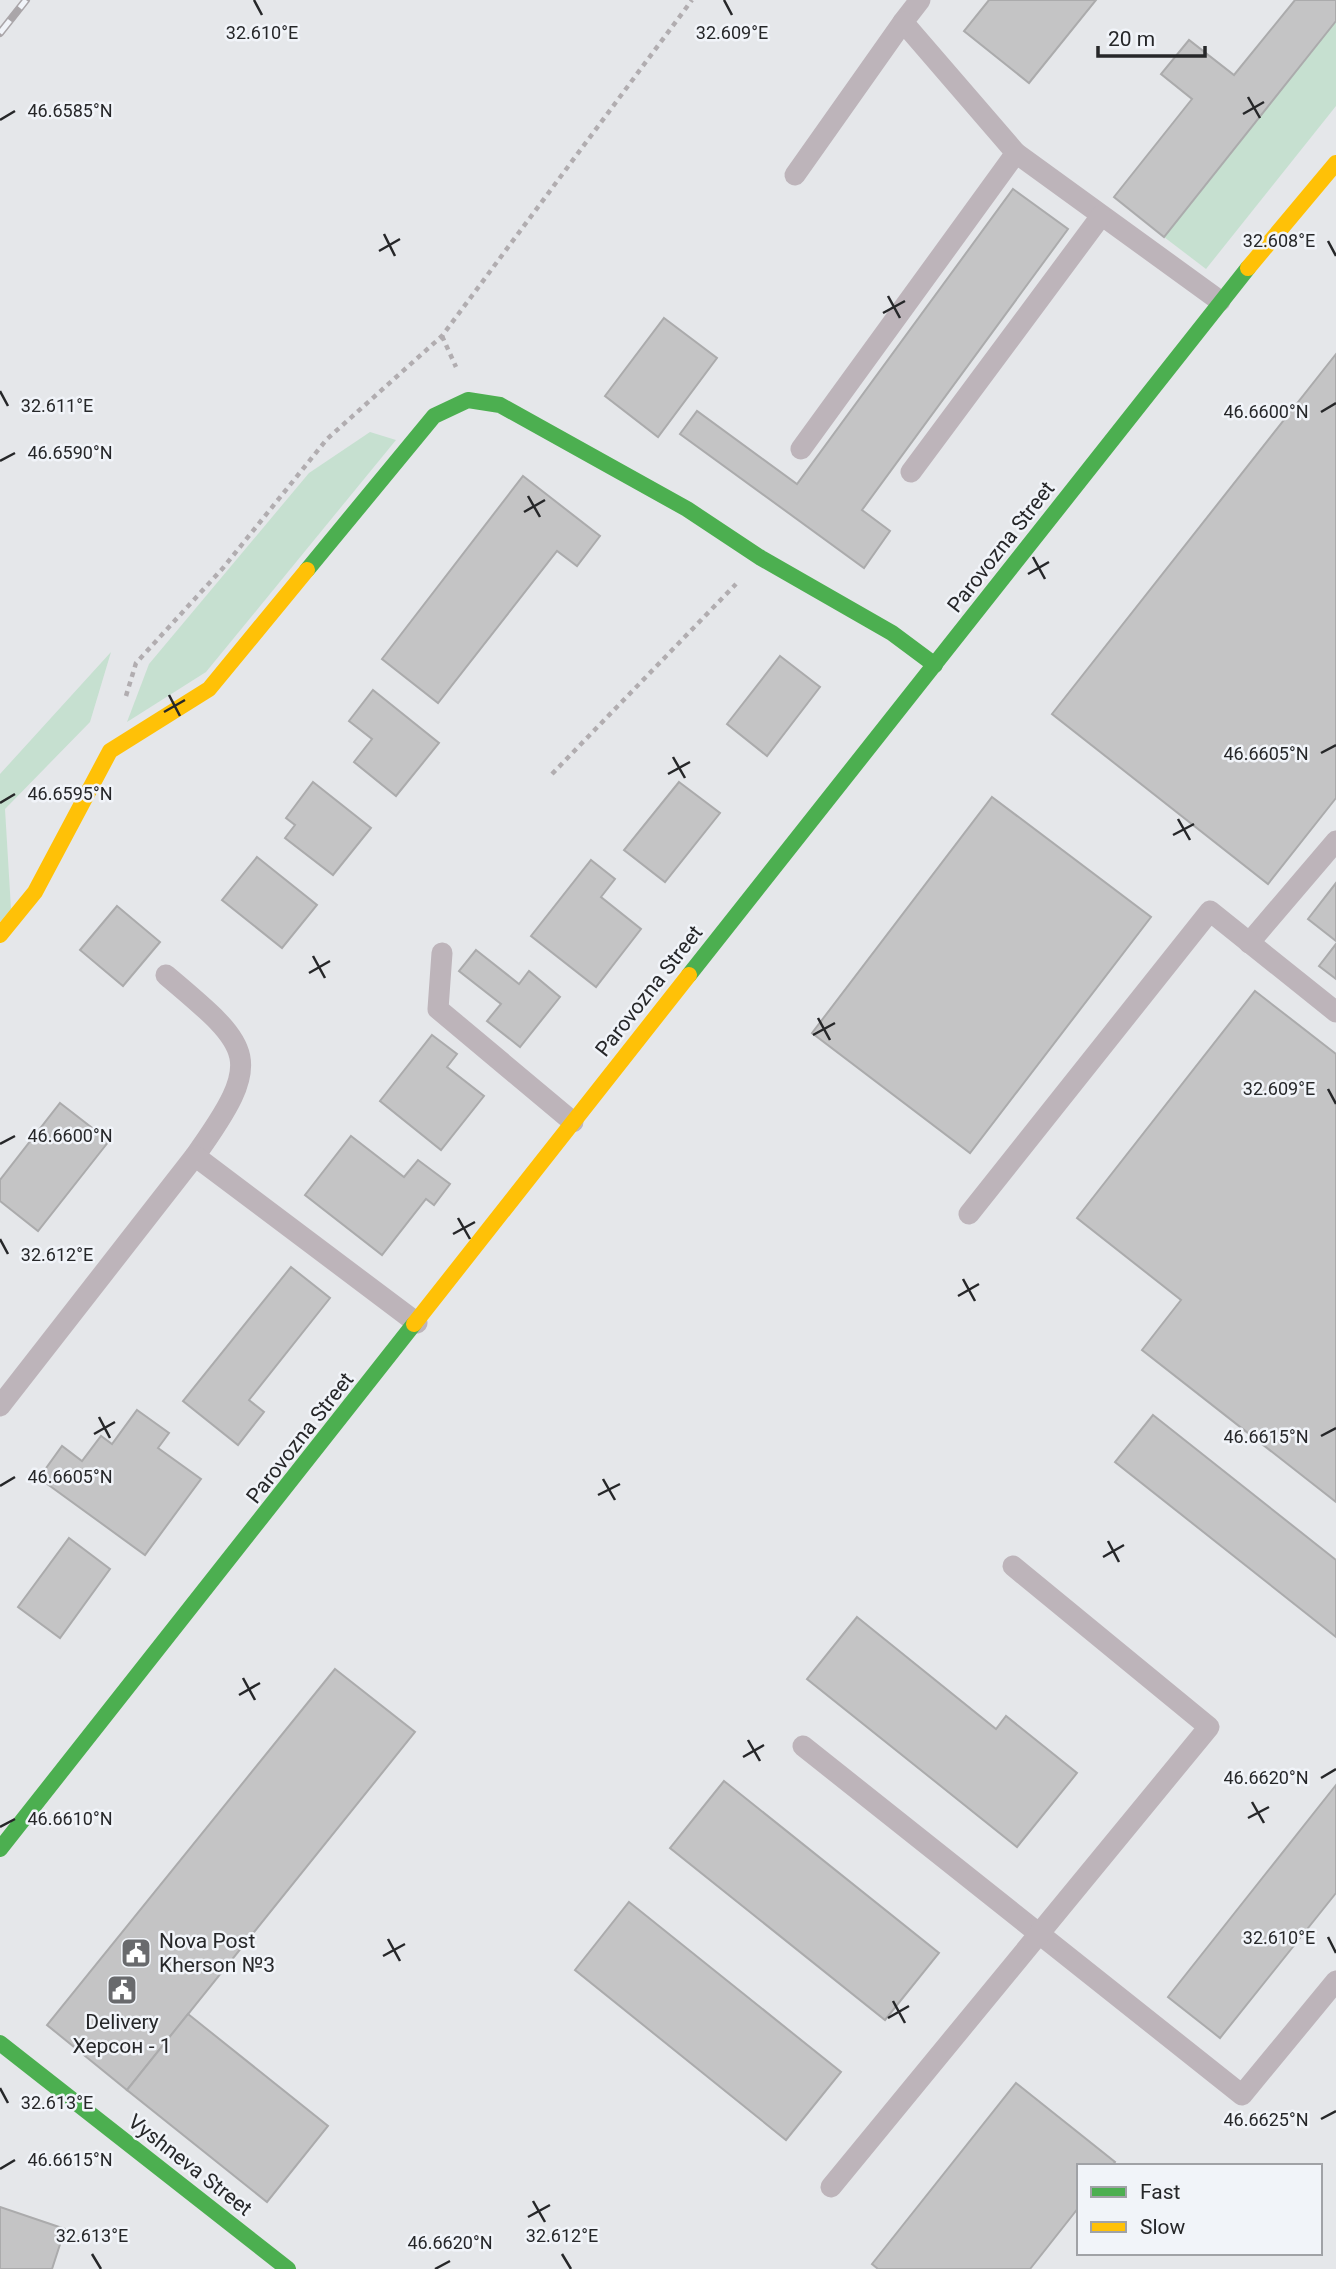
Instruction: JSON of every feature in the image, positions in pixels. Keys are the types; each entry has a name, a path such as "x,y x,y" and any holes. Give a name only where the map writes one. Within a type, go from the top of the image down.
{"main road":[{"name":"Parovozna Street","path":"0,1849 1220,301 1336,163"},
{"path":"0,935 35,892 110,751 209,689 435,416 468,400 500,405 687,509 761,558 892,633 935,665"},
{"name":"Vyshneva Street","path":"0,2043 288,2269"}],"lane":[{"path":"795,175 920,0"},
{"path":"903,22 1017,153 1220,301"},
{"path":"801,449 1017,153"},
{"path":"911,472 1101,216"},
{"path":"1250,943 1336,841"},
{"path":"969,1214 1210,911 1336,1012"},
{"path":"442,953 438,1009 573,1122"},
{"path":"0,1406 195,1156 224,1115 238,1085 242,1059 233,1038 217,1018 166,975"},
{"path":"195,1156 417,1323"},
{"path":"831,2187 1209,1727 1013,1566"},
{"path":"803,1746 1242,2095 1336,1981"}],"path":[{"path":"125,701 136,663 223,568 327,439 442,336 692,0"},
{"path":"552,774 761,558"}],"green space":[{"path":"1336,21 1336,106 1206,269 1164,237"},
{"path":"370,432 396,440 206,672 127,722 149,664 309,473"},
{"path":"111,652 90,722 5,809 11,909 0,922 0,774"}],"building":[{"path":"989,0 1096,0 1029,83 964,31"},
{"path":"1295,0 1336,0 1336,21 1164,237 1114,197 1192,99 1161,74 1189,40 1234,75"},
{"path":"1013,189 1068,229 862,510 890,531 864,568 680,434 697,411 797,484"},
{"path":"664,318 717,358 658,437 605,396"},
{"path":"1336,354 1336,798 1268,884 1052,714"},
{"path":"523,476 600,536 577,566 557,551 438,703 382,659"},
{"path":"780,656 820,687 767,756 727,724"},
{"path":"373,690 439,743 396,796 354,762 372,739 349,721"},
{"path":"313,782 371,828 333,875 285,838 295,825 286,818"},
{"path":"679,782 720,813 665,882 624,850"},
{"path":"992,797 1151,917 970,1153 812,1033"},
{"path":"257,857 317,905 282,948 222,900"},
{"path":"591,860 615,879 601,897 641,929 596,987 531,936"},
{"path":"1336,883 1336,941 1308,919"},
{"path":"117,906 160,942 123,986 80,950"},
{"path":"1336,944 1336,979 1319,966"},
{"path":"476,950 519,984 529,971 560,997 520,1047 487,1021 501,1004 459,971"},
{"path":"1255,991 1336,1054 1336,1502 1142,1350 1181,1300 1077,1218"},
{"path":"432,1035 457,1054 447,1067 484,1096 441,1150 380,1101"},
{"path":"60,1103 109,1141 38,1231 0,1201 0,1180"},
{"path":"351,1136 404,1177 418,1160 450,1184 434,1205 426,1199 382,1255 305,1195"},
{"path":"291,1267 330,1298 249,1400 264,1412 238,1445 183,1401"},
{"path":"137,1410 169,1433 158,1448 201,1479 145,1555 39,1478 62,1446 82,1461 101,1436 112,1444"},
{"path":"1153,1415 1336,1560 1336,1637 1115,1462"},
{"path":"69,1538 110,1569 60,1638 18,1607"},
{"path":"857,1617 996,1729 1006,1716 1077,1773 1017,1847 807,1679"},
{"path":"335,1669 415,1732 127,2090 47,2025"},
{"path":"724,1781 939,1953 885,2020 670,1848"},
{"path":"1336,1785 1336,1893 1220,2038 1168,1997"},
{"path":"629,1902 841,2072 786,2140 575,1970"},
{"path":"188,2014 328,2126 267,2202 127,2090"},
{"path":"1016,2083 1115,2162 1077,2164 1077,2210 1030,2269 878,2269 872,2264"},
{"path":"0,2207 65,2229 52,2269 0,2269"}],"railway":[{"path":"0,33 26,0"}],"traffic: fast":[{"path":"689,975 1248,268"},
{"path":"307,570 434,416 468,400 500,405 687,509 761,558 892,633 935,665"},
{"path":"0,1849 414,1324"},
{"path":"0,2043 288,2269"}],"traffic: slow":[{"path":"1248,268 1336,163"},
{"path":"0,935 35,892 110,751 209,689 307,570"},
{"path":"414,1324 689,975"}],"place":[{"name":"Nova Post Kherson №3","path":"136,1953"},
{"name":"Delivery Херсон - 1","path":"122,1990"}]}
